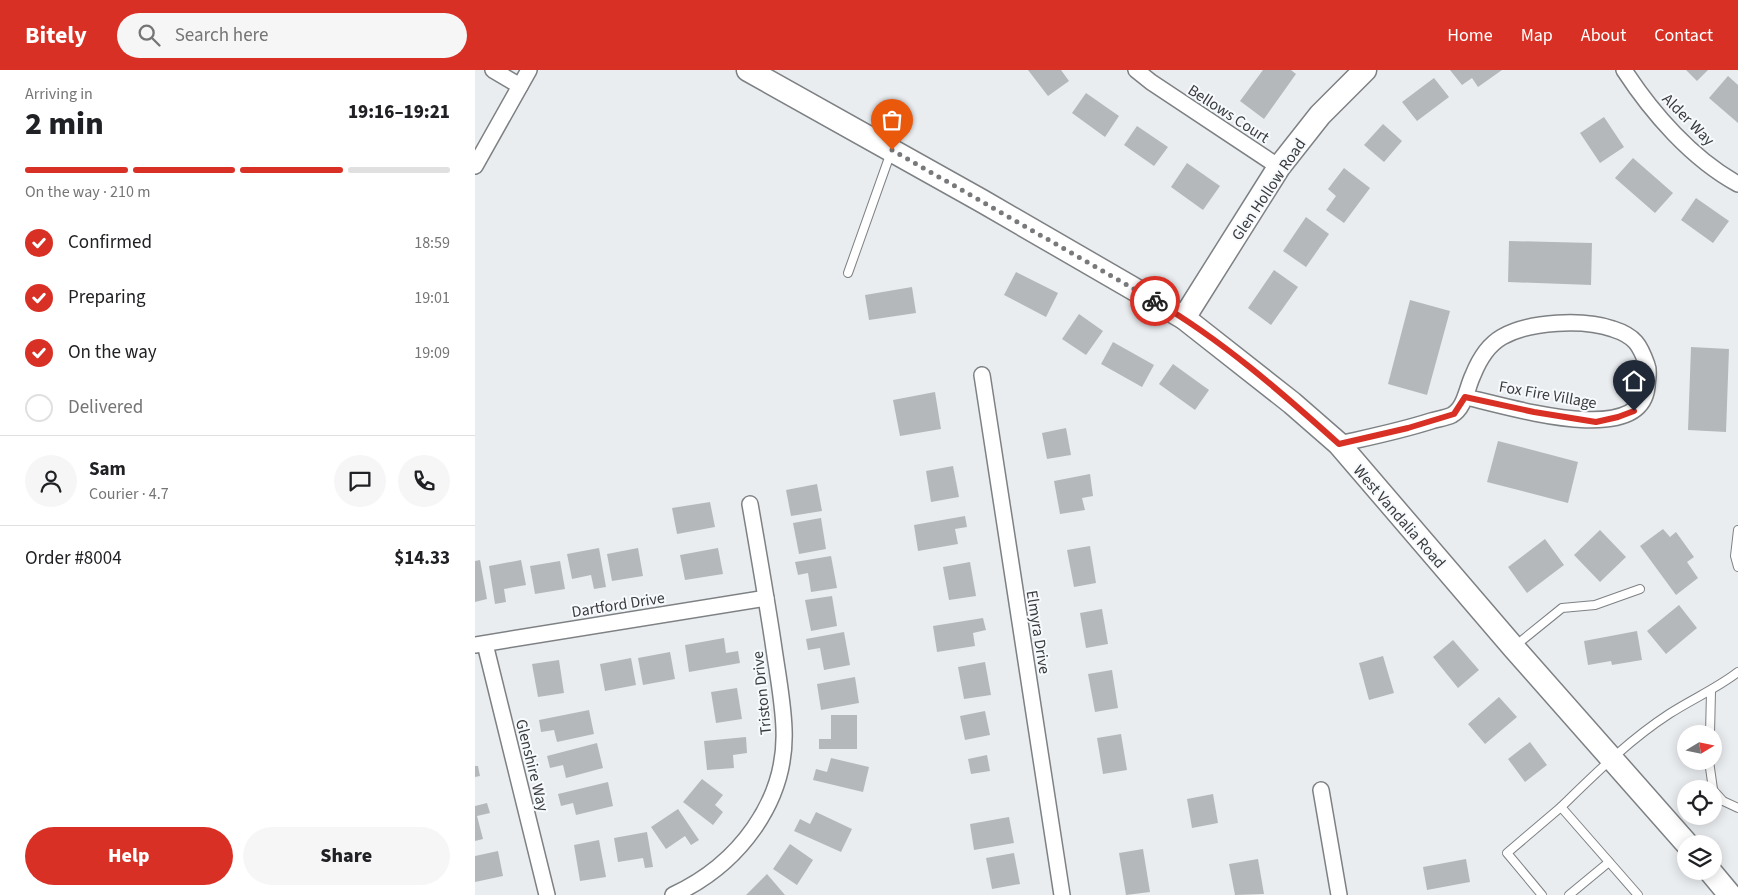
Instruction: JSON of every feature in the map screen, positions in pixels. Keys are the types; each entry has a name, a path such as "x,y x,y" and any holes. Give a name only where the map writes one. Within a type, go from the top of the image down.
{"main road":[{"name":"West Vandalia Road","path":"748,70 892,150 1184,318 1278,391 1339,444 1514,648 1679,835"},
{"name":"Glen Hollow Road","path":"1184,318 1279,166 1320,115 1365,70"},
{"path":"1718,880 1730,895"}],"street":[{"path":"493,70 520,86"},
{"path":"475,166 529,70"},
{"name":"Bellows Court","path":"1136,70 1151,82 1279,166"},
{"name":"Alder Way","path":"1624,70 1634,87 1681,141 1727,178 1738,184"},
{"name":"Fox Fire Village","path":"1339,444 1408,428 1454,414 1465,397 1473,375 1485,352 1503,337 1553,324 1583,323 1602,325 1625,332 1641,346 1649,369 1646,396 1634,411 1596,422 1534,412 1465,397"},
{"name":"Elmyra Drive","path":"982,375 1062,895"},
{"name":"Triston Drive","path":"673,895 693,886 728,859 755,829 770,803 781,770 784,730 766,598 750,504"},
{"name":"Dartford Drive","path":"480,645 766,598"},
{"name":"Glenshire Way","path":"480,645 547,895"},
{"path":"1321,790 1339,895"}],"lane":[{"path":"848,273 892,150"},
{"path":"1738,530 1735,556 1738,568"},
{"path":"1514,648 1562,608 1595,605 1640,589"},
{"path":"1542,895 1507,853 1613,758 1669,713 1711,692 1738,672"},
{"path":"1710,725 1711,692"},
{"path":"1722,800 1738,808"},
{"path":"1561,806 1638,895"},
{"path":"1569,895 1609,862"}],"building":[{"path":"1028,70 1061,70 1069,81 1048,96"},
{"path":"1263,70 1291,70 1296,74 1264,119 1240,101"},
{"path":"1450,70 1502,70 1478,87 1472,78 1462,85"},
{"path":"1686,70 1708,70 1697,81"},
{"path":"1728,76 1738,85 1738,123 1709,98"},
{"path":"1434,78 1449,97 1417,121 1402,102"},
{"path":"1086,93 1119,116 1105,137 1072,113"},
{"path":"1604,117 1624,147 1600,163 1580,133"},
{"path":"1383,124 1402,141 1384,162 1364,145"},
{"path":"1137,126 1168,147 1154,166 1124,145"},
{"path":"1633,158 1673,193 1655,213 1615,178"},
{"path":"1187,163 1220,186 1203,210 1171,187"},
{"path":"1344,168 1370,188 1344,223 1326,210 1336,196 1328,189"},
{"path":"1696,198 1729,221 1713,243 1681,220"},
{"path":"1306,217 1329,234 1306,267 1283,251"},
{"path":"1509,241 1592,243 1591,285 1508,282"},
{"path":"1274,270 1298,287 1271,325 1248,308"},
{"path":"1016,272 1058,293 1046,317 1004,295"},
{"path":"912,287 916,313 869,320 865,295"},
{"path":"1410,300 1450,311 1427,395 1388,384"},
{"path":"1079,314 1103,331 1086,355 1062,339"},
{"path":"1113,342 1154,365 1142,387 1101,364"},
{"path":"1691,347 1729,349 1726,432 1688,430"},
{"path":"1173,364 1209,390 1195,410 1159,384"},
{"path":"935,392 941,429 900,436 893,400"},
{"path":"1066,428 1071,455 1047,459 1042,433"},
{"path":"1498,441 1578,462 1568,503 1487,482"},
{"path":"953,466 959,497 931,502 926,471"},
{"path":"1090,474 1093,496 1082,498 1085,510 1060,514 1054,481"},
{"path":"817,484 822,511 791,516 786,490"},
{"path":"710,502 715,527 677,534 672,508"},
{"path":"965,516 967,527 955,529 958,544 918,551 914,525"},
{"path":"821,518 826,549 799,554 793,523"},
{"path":"1663,529 1670,537 1676,532 1694,557 1687,562 1698,578 1676,595 1640,546"},
{"path":"1600,530 1626,557 1600,582 1574,555"},
{"path":"1545,539 1564,565 1527,593 1508,567"},
{"path":"1090,546 1096,583 1074,587 1067,550"},
{"path":"599,548 606,587 594,589 591,575 572,579 567,554"},
{"path":"638,548 643,576 612,581 607,554"},
{"path":"718,548 723,574 685,580 680,555"},
{"path":"831,556 837,588 811,592 808,573 798,575 795,562"},
{"path":"480,560 487,599 475,602 475,561"},
{"path":"521,560 526,585 504,589 506,602 495,604 489,566"},
{"path":"560,561 565,589 535,594 530,566"},
{"path":"970,562 976,596 949,600 943,567"},
{"path":"832,596 837,626 811,631 805,600"},
{"path":"1679,605 1697,628 1666,654 1647,631"},
{"path":"1102,609 1108,644 1086,648 1080,613"},
{"path":"983,618 986,630 973,633 975,646 937,652 933,626"},
{"path":"1637,631 1642,660 1612,665 1611,661 1588,665 1584,641"},
{"path":"844,632 850,665 824,670 820,648 808,650 806,639"},
{"path":"724,638 726,653 738,651 740,663 689,672 685,645"},
{"path":"1453,640 1479,670 1458,688 1433,657"},
{"path":"670,652 675,679 643,685 638,658"},
{"path":"1383,656 1394,693 1369,700 1359,663"},
{"path":"631,658 636,685 605,691 600,664"},
{"path":"559,660 564,693 538,697 532,664"},
{"path":"985,662 991,695 964,699 958,667"},
{"path":"1112,670 1118,708 1095,712 1088,674"},
{"path":"855,677 859,703 821,710 817,684"},
{"path":"737,688 742,719 716,723 711,692"},
{"path":"1499,697 1517,717 1485,744 1468,724"},
{"path":"589,710 594,734 557,742 554,730 541,732 539,720"},
{"path":"985,711 990,735 965,740 960,716"},
{"path":"831,715 857,715 857,749 819,749 819,739 831,739"},
{"path":"1121,734 1127,770 1103,774 1097,738"},
{"path":"746,737 747,753 733,755 734,768 707,770 704,741"},
{"path":"1530,742 1547,765 1525,782 1508,759"},
{"path":"597,743 603,768 566,778 563,765 550,768 547,756"},
{"path":"987,755 990,771 971,774 968,759"},
{"path":"831,758 869,767 863,792 813,780 816,769 827,772"},
{"path":"475,766 478,766 480,776 475,777"},
{"path":"702,779 723,795 715,805 723,812 713,825 683,802"},
{"path":"608,782 613,806 576,815 573,803 561,806 558,794"},
{"path":"1213,794 1218,823 1192,828 1187,799"},
{"path":"487,803 490,813 477,816 483,839 475,841 475,806"},
{"path":"678,809 699,840 691,845 685,836 666,849 651,827"},
{"path":"816,812 852,829 841,852 794,831 800,819 810,824"},
{"path":"1009,817 1014,843 974,850 970,824"},
{"path":"647,832 653,867 645,868 643,858 618,862 614,838"},
{"path":"599,840 606,877 580,881 574,845"},
{"path":"790,844 813,860 797,885 773,869"},
{"path":"1143,849 1150,892 1126,895 1119,853"},
{"path":"498,851 503,876 475,882 475,856"},
{"path":"1014,853 1020,884 992,889 986,858"},
{"path":"1258,859 1264,894 1235,895 1229,864"},
{"path":"1466,859 1470,882 1427,890 1423,867"},
{"path":"767,874 785,895 746,895"}],"way so far":[{"path":"892,150 1155,301"}],"route":[{"path":"1155,301 1184,318 1235,356 1292,402 1339,444 1408,428 1454,414 1465,397 1534,412 1596,422 1634,411"}]}
